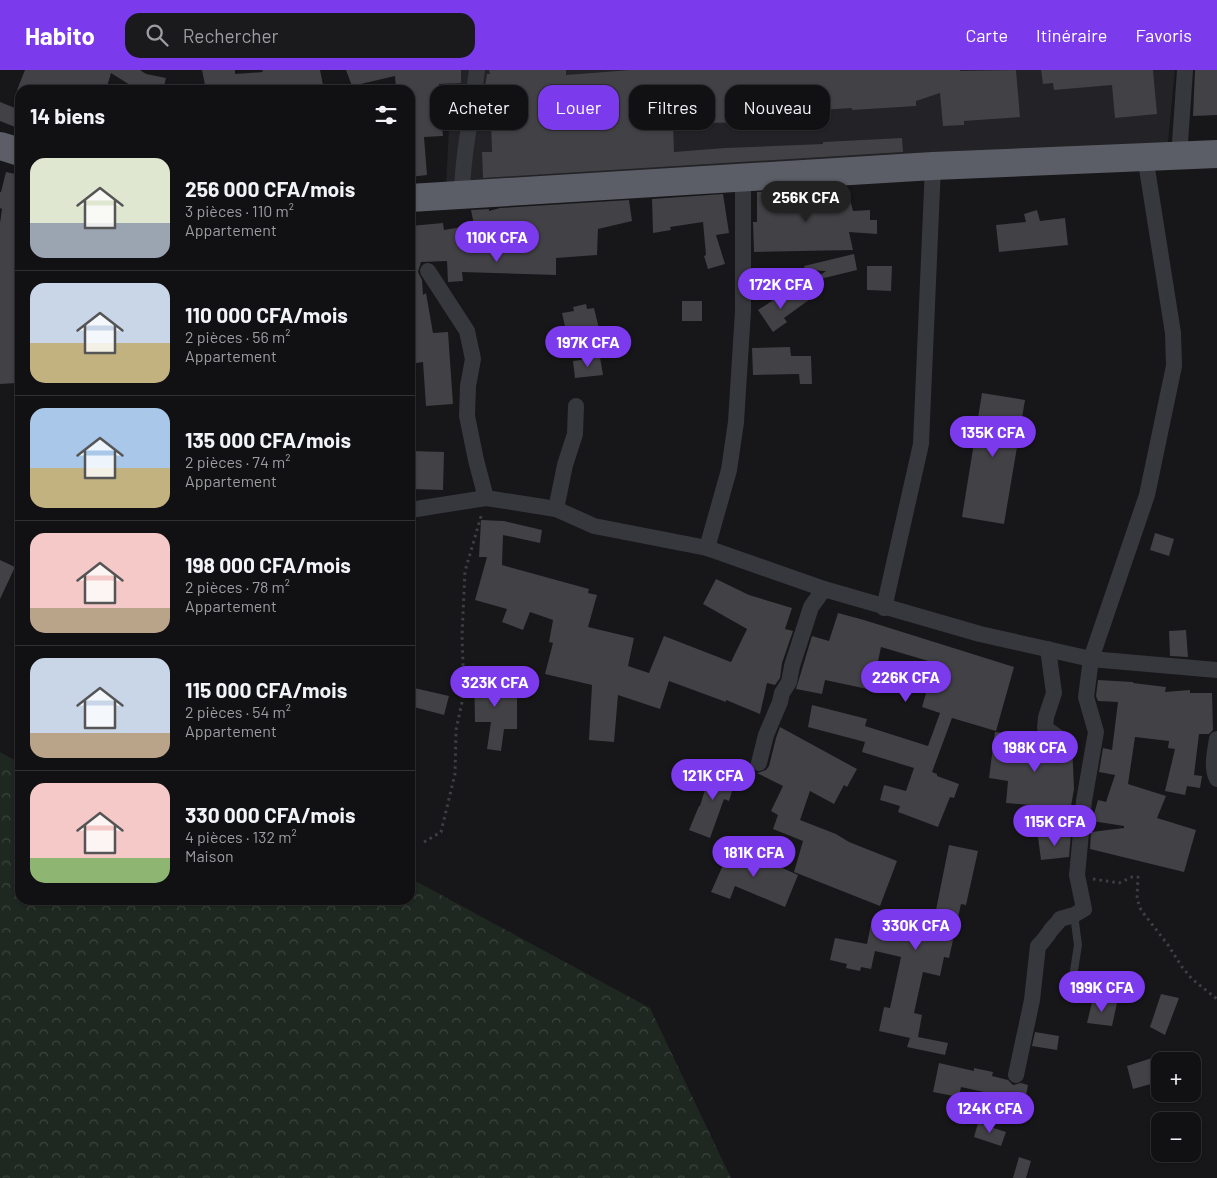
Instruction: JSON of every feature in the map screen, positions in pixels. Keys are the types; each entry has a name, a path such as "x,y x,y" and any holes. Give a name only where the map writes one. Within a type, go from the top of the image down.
{"highway":[{"path":"0,146 15,150"},
{"path":"415,198 932,166 1217,154"}],"street":[{"path":"462,194 462,173 477,70"},
{"path":"1179,157 1185,70"},
{"path":"1016,1075 1032,1000 1038,946 1046,940 1050,931 1057,925 1060,919 1074,915 1084,909 1078,875 1084,801 1096,732 1086,697 1091,659 1147,495 1174,366 1172,324 1145,156"},
{"path":"884,608 921,444 932,166"},
{"path":"707,548 729,470 736,422 743,311 743,178"},
{"path":"428,271 467,331 473,358 468,386 467,416 486,498"},
{"path":"556,510 565,465 574,434 576,406"},
{"path":"415,509 486,498 556,510 594,526 707,548 884,608 980,634 1091,659 1217,670"},
{"path":"759,763 766,734 782,693 789,682 792,666 811,607 824,589"},
{"path":"1048,649 1054,693 1046,717 1045,728 1058,737"},
{"path":"1217,739 1214,758 1214,774 1217,780"}],"lane":[{"path":"1074,915 1078,945 1072,977 1076,994"}],"path":[{"path":"424,842 441,832 455,774 456,730 464,693 462,636 465,571 486,498"},
{"path":"1078,875 1119,883 1132,877 1138,877 1137,899 1141,910 1187,973 1217,999"}],"shaded area":[{"path":"452,70 1175,70 1166,162 445,206 449,130 528,130 528,85 451,85"}],"green space":[{"path":"0,752 15,760 15,905 415,905 415,881 650,1008 731,1178 0,1178"}],"building":[{"path":"25,70 140,70 146,74 166,78 164,85 130,85 111,73 107,85 19,85"},
{"path":"202,70 235,70 235,74 263,72 262,70 320,70 323,85 205,85"},
{"path":"346,70 461,70 461,83 430,85 430,130 443,130 443,136 424,137 427,175 415,176 415,85 396,85 395,76 352,85"},
{"path":"489,70 566,70 566,75 630,70 1016,70 1020,117 964,121 964,125 943,126 940,93 916,101 916,106 830,109 830,85 725,85 725,123 715,123 715,85 629,85 629,130 673,130 674,152 902,138 903,152 483,178 482,152 492,152 491,130 528,130 528,85 485,85 487,74 490,74"},
{"path":"1041,70 1153,70 1157,114 1115,118 1112,85 1054,90 1053,83 1043,84"},
{"path":"1195,70 1217,70 1217,115 1193,116"},
{"path":"0,102 15,108 15,127 0,121"},
{"path":"6,172 15,174 15,383 0,384 0,223 2,209 0,208 1,192"},
{"path":"817,189 820,199 823,197 826,206 850,199 853,211 870,210 870,220 877,220 877,234 849,232 853,250 754,252 753,222 757,222 757,192"},
{"path":"723,194 729,233 716,235 725,264 708,269 704,256 706,255 703,222 670,227 671,230 653,233 652,199"},
{"path":"629,200 632,221 598,229 597,255 556,258 556,275 462,272 463,281 448,282 447,261 421,262 418,272 422,280 423,295 426,293 433,333 448,332 453,404 426,406 423,362 415,363 415,226 443,223 444,230 474,225 471,210 489,209 489,211 500,208"},
{"path":"1037,210 1040,221 1065,218 1068,245 999,252 996,225 1026,222 1024,214"},
{"path":"854,254 857,270 812,281 826,271 805,270 804,266"},
{"path":"867,266 892,266 891,291 867,290"},
{"path":"781,295 785,301 791,297 813,297 784,318 787,322 773,332 758,310"},
{"path":"682,301 702,301 702,321 682,321"},
{"path":"586,304 587,309 594,308 600,333 568,340 562,313 574,311 573,307"},
{"path":"790,347 791,356 811,356 812,384 800,384 799,374 753,375 752,348"},
{"path":"600,357 603,375 575,378 573,361"},
{"path":"982,393 1025,400 1004,524 962,517"},
{"path":"415,451 444,452 443,490 415,489"},
{"path":"481,520 504,521 542,530 540,543 503,535 502,565 589,589 588,593 597,595 588,627 634,638 628,666 649,673 664,636 731,662 747,629 703,604 716,579 749,595 792,608 785,629 793,631 782,663 780,678 775,685 767,683 760,714 726,700 726,702 669,681 660,709 618,695 614,742 589,740 592,685 545,674 553,643 549,642 553,620 530,612 523,630 502,622 507,609 475,600 487,557 479,557"},
{"path":"1155,533 1174,539 1169,556 1150,550"},
{"path":"0,560 15,567 0,599"},
{"path":"838,613 1014,667 996,731 952,718 932,772 937,774 937,776 959,784 954,798 950,797 938,827 898,812 900,806 880,800 884,785 906,791 914,768 862,752 865,742 808,727 812,705 867,719 865,726 928,746 940,713 922,707 935,663 881,647 872,690 825,680 822,694 796,689 812,636 829,641"},
{"path":"1186,630 1188,657 1170,656 1169,631"},
{"path":"492,671 492,688 517,688 517,729 504,729 501,751 487,749 491,722 475,722 474,672"},
{"path":"1098,680 1133,682 1166,687 1165,692 1190,690 1190,693 1212,693 1213,730 1209,734 1199,734 1194,775 1202,776 1200,788 1187,786 1185,795 1165,791 1175,749 1168,748 1169,741 1135,737 1128,784 1166,796 1157,818 1196,830 1184,872 1090,849 1091,832 1124,828 1124,826 1092,821 1098,800 1106,802 1115,775 1099,772 1103,748 1112,750 1118,702 1098,701 1096,696"},
{"path":"415,688 449,696 444,715 415,707"},
{"path":"780,727 857,769 847,787 844,785 834,804 810,791 800,820 897,861 880,906 794,872 803,841 773,829 778,815 771,811 783,786 757,773 766,770 769,766"},
{"path":"995,732 1023,735 1023,738 1044,740 1043,743 1049,743 1057,747 1066,743 1072,743 1074,789 1071,806 1072,818 1040,813 1041,806 1006,803 1008,781 989,778"},
{"path":"712,767 737,775 729,801 724,799 710,838 689,830 700,806"},
{"path":"1071,834 1069,857 1041,860 1038,837"},
{"path":"732,845 798,875 785,907 735,886 730,899 711,892"},
{"path":"949,845 978,851 966,905 961,904 949,958 944,957 940,976 923,972 914,1013 922,1015 918,1037 948,1043 945,1055 907,1047 910,1038 879,1031 884,1007 890,1008 901,957 875,951 871,969 861,967 860,971 846,968 847,964 830,960 835,938 867,944 871,924 906,934 907,929 931,935"},
{"path":"1161,994 1179,998 1165,1035 1150,1027"},
{"path":"1093,998 1117,1003 1112,1026 1087,1023"},
{"path":"1035,1032 1059,1036 1057,1050 1032,1046"},
{"path":"1151,1058 1151,1084 1133,1089 1127,1066"},
{"path":"939,1063 974,1071 974,1068 993,1072 992,1076 1008,1080 1013,1085 1021,1083 1028,1085 1025,1101 961,1087 959,1097 933,1092"},
{"path":"978,1123 1006,1132 1001,1146 974,1137"},
{"path":"1019,1157 1031,1161 1026,1178 1013,1178"}]}
